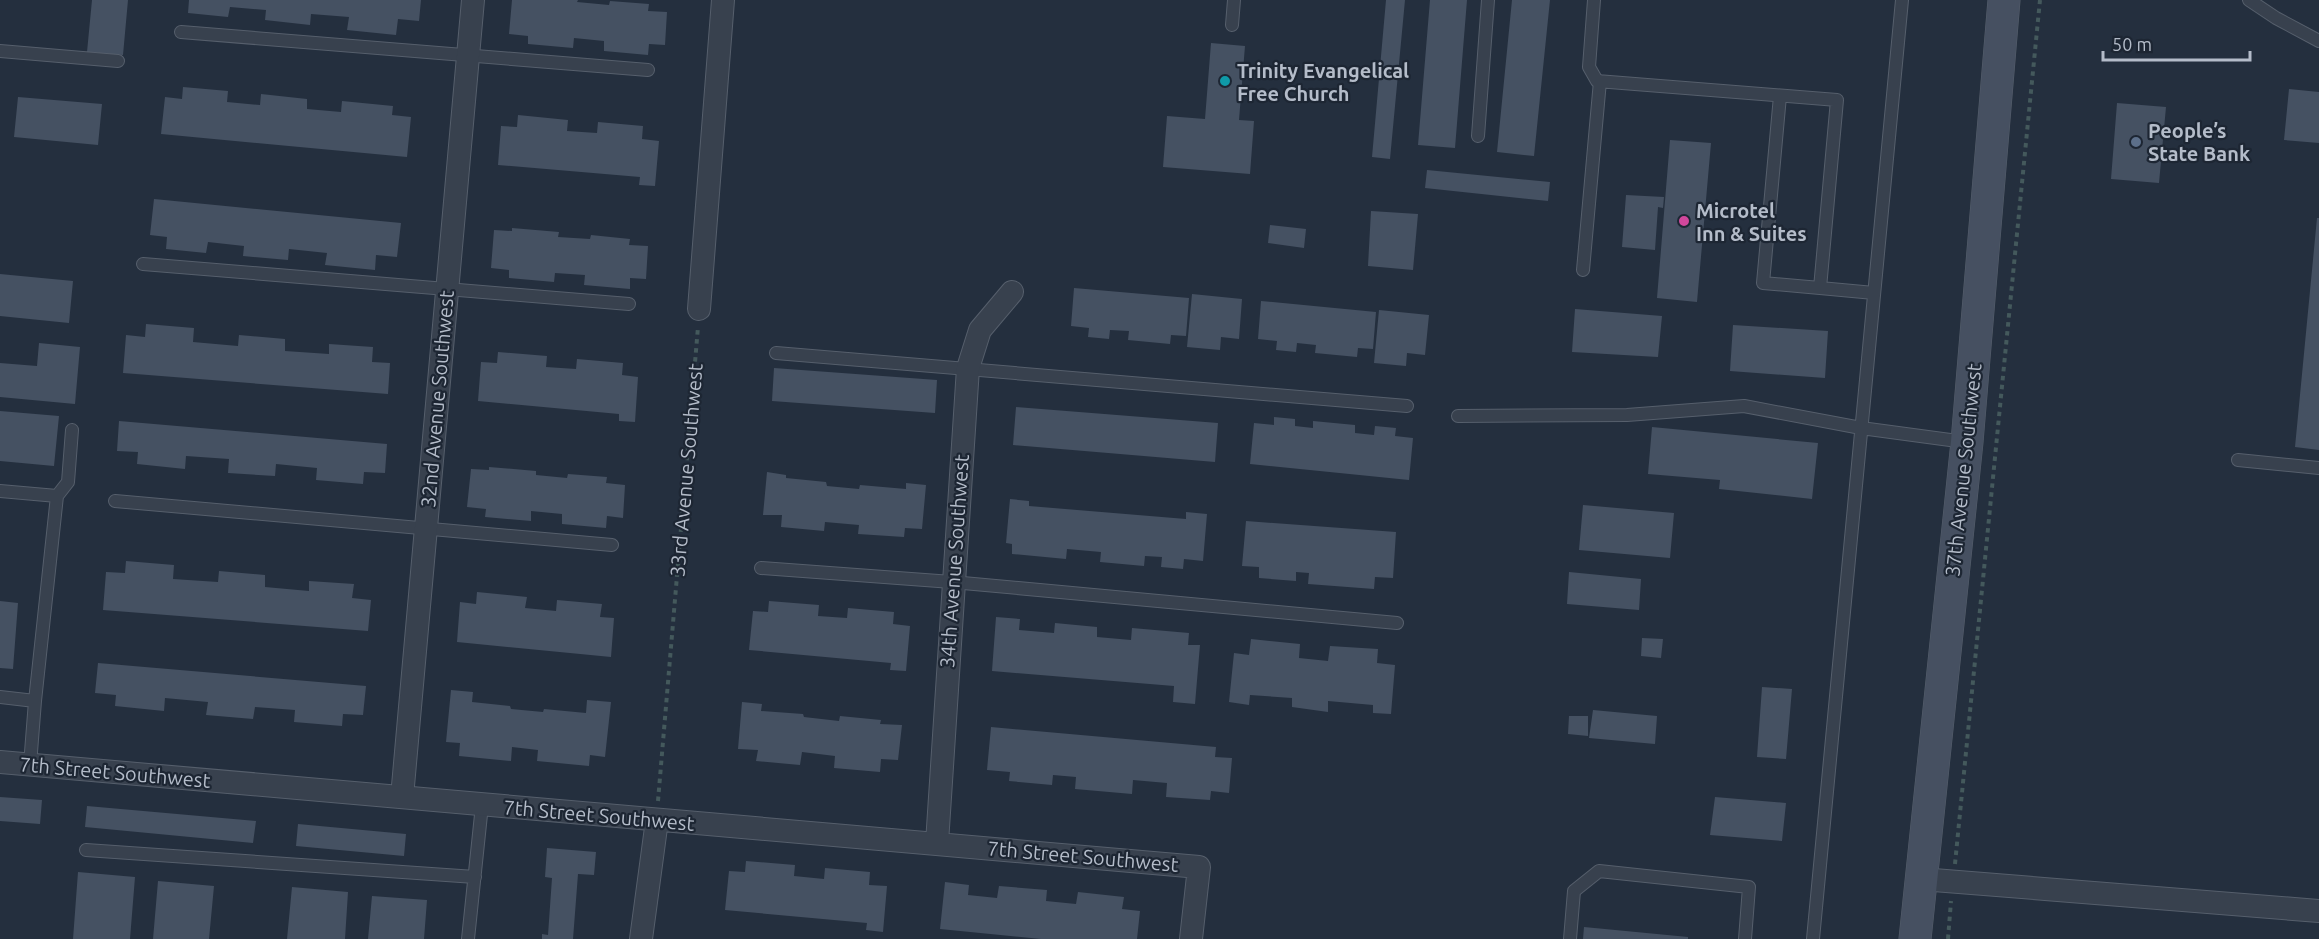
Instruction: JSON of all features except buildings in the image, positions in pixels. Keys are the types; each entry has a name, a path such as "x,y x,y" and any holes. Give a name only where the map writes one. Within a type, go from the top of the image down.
{"main road":[{"name":"37th Avenue Southwest","path":"1914,939 1967,442 2004,0"}],"street":[{"name":"32nd Avenue Southwest","path":"402,797 473,0"},
{"path":"699,309 723,0"},
{"name":"34th Avenue Southwest","path":"936,843 968,368 980,330 1012,292"},
{"name":"7th Street Southwest","path":"0,762 1198,867 1191,939"},
{"path":"641,939 657,820"},
{"path":"1921,879 2319,911"}],"lane":[{"path":"1232,25 1234,0"},
{"path":"1478,136 1488,0"},
{"path":"1594,0 1589,67 1597,81 1837,100 1820,288"},
{"path":"1813,939 1902,0"},
{"path":"2249,0 2276,18 2319,41"},
{"path":"181,32 648,70"},
{"path":"0,51 118,61"},
{"path":"1583,270 1600,81"},
{"path":"1780,96 1763,283 1874,293"},
{"path":"143,264 628,304"},
{"path":"776,353 1407,406"},
{"path":"1458,416 1627,415 1744,406 1861,428 1967,442"},
{"path":"30,765 57,496 68,482 72,430"},
{"path":"2238,460 2319,468"},
{"path":"0,491 57,496"},
{"path":"115,501 612,545"},
{"path":"761,568 952,582 1397,623"},
{"path":"0,697 35,701"},
{"path":"468,939 482,805"},
{"path":"86,850 475,877"},
{"path":"1570,939 1574,891 1599,871 1749,887 1745,939"}],"path":[{"path":"1956,856 2040,0"},
{"name":"33rd Avenue Southwest","path":"657,820 699,309"},
{"path":"1948,939 1952,898"}],"place":[{"name":"Trinity Evangelical Free Church","path":"1225,81"},
{"name":"People’s State Bank","path":"2136,142"},
{"name":"Microtel Inn & Suites","path":"1684,221"}]}
